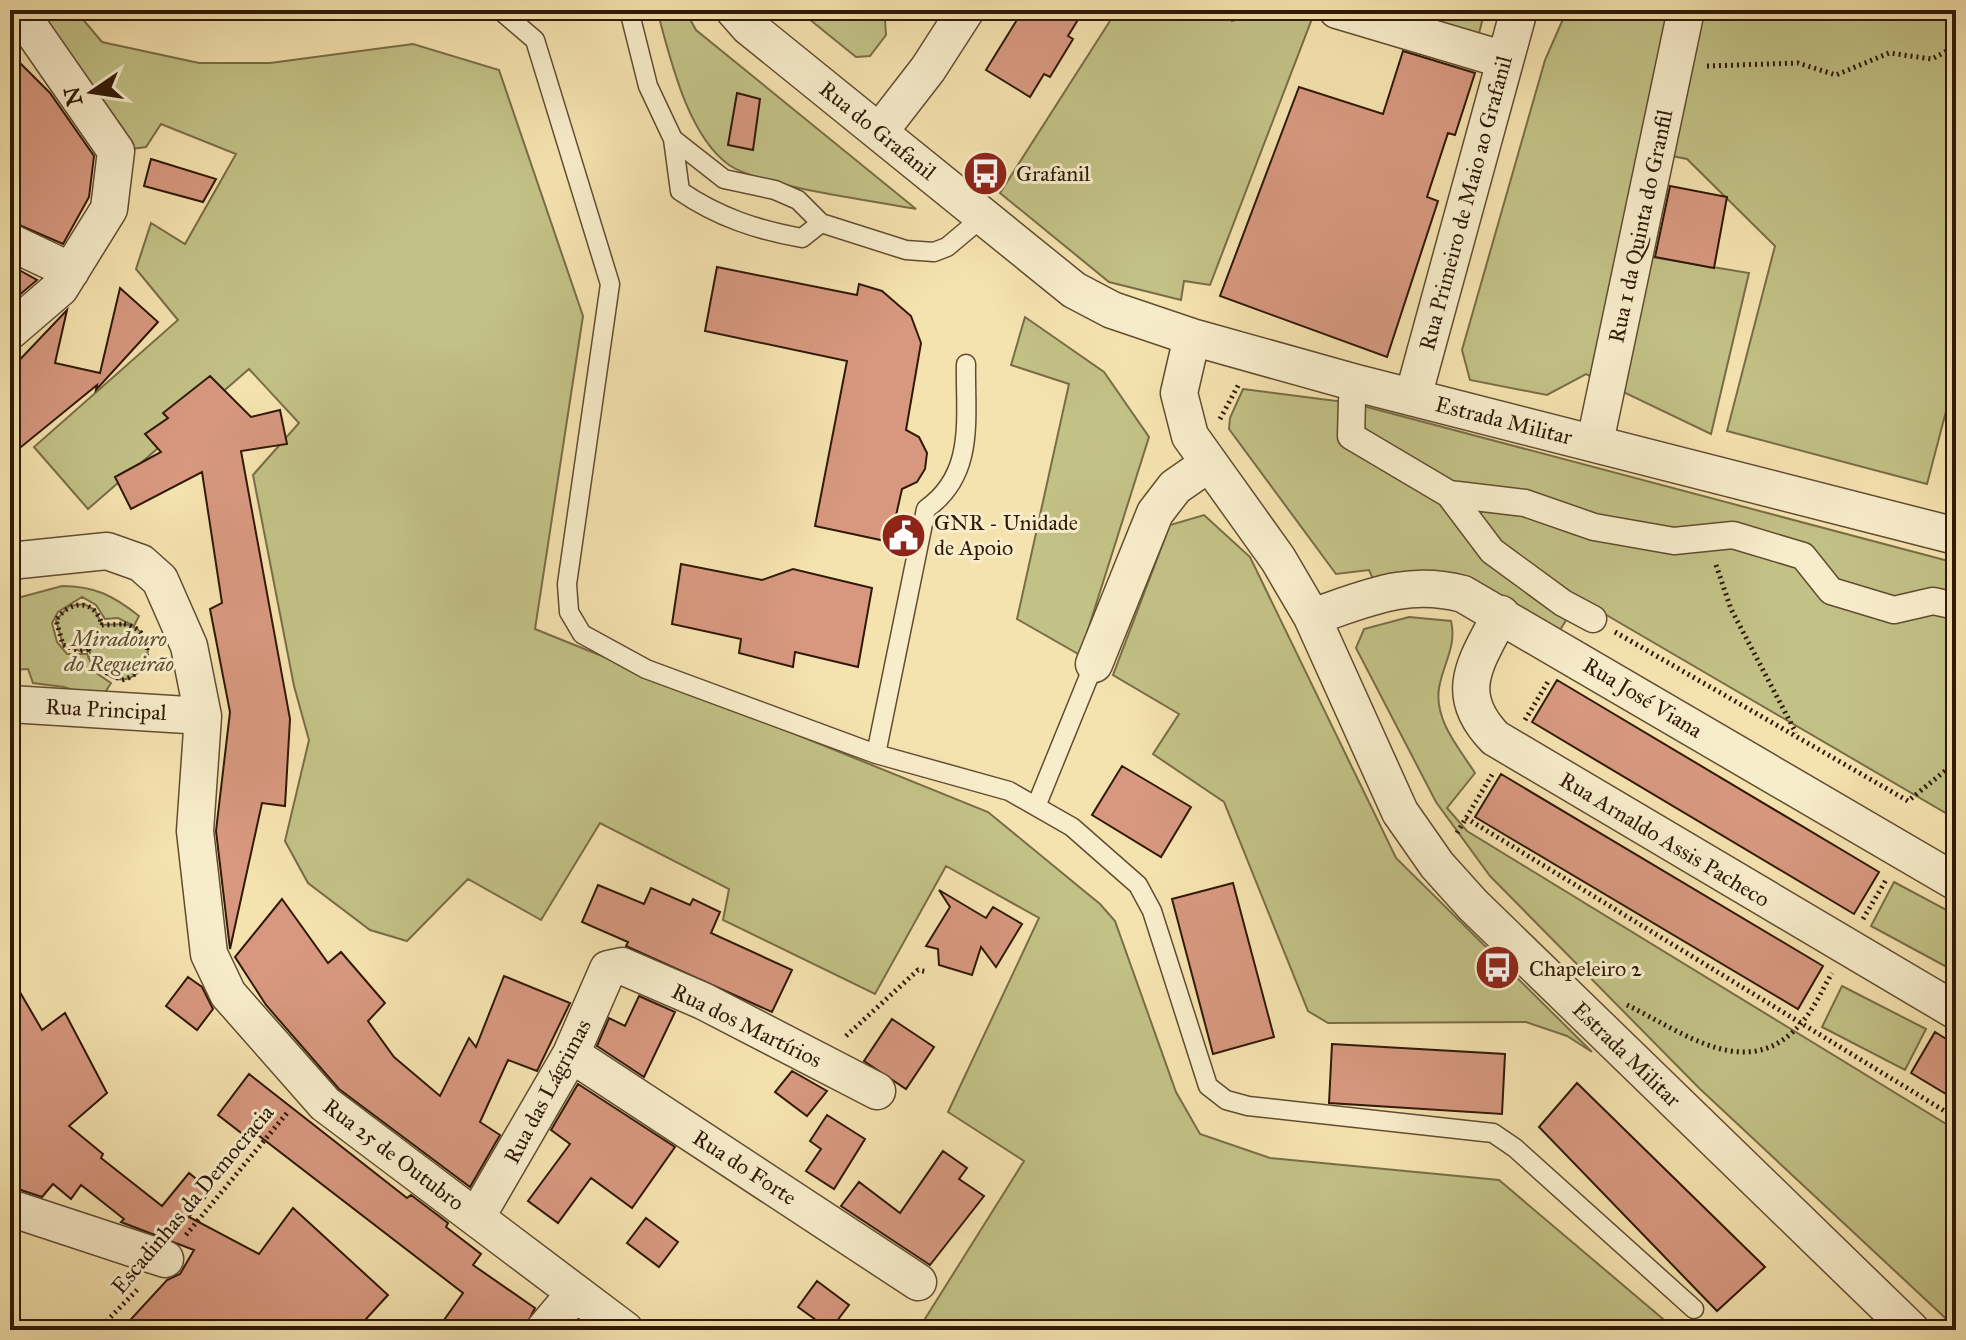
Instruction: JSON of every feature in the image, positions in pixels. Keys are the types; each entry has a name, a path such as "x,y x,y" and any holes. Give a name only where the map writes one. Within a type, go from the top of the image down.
{"street":[{"path":"10,331 60,288 109,209 116,151 18,10"},
{"name":"Rua do Grafanil","path":"734,10 749,27 1092,301 1192,337"},
{"path":"880,131 928,69 966,10"},
{"path":"1337,10 1505,60"},
{"name":"Rua Primeiro de Maio ao Grafanil","path":"1413,397 1519,10"},
{"name":"Rua 1 da Quinta do Granfil","path":"1595,442 1686,10"},
{"path":"10,242 71,271"},
{"name":"Estrada Militar","path":"1911,1330 1473,905 1437,865 1400,812 1312,617 1278,559 1190,436 1179,393 1192,337 1360,384 1956,536"},
{"path":"1360,384 1352,400 1351,436 1449,494 1492,551 1563,603 1593,619"},
{"path":"1094,664 1155,513 1175,487 1208,464"},
{"path":"1449,494 1525,503 1618,532 1674,541 1733,535 1803,556 1831,591 1894,610 1933,601 1956,606"},
{"name":"Rua 25 de Outubro","path":"10,561 107,551 141,563 160,580 189,646 203,716 195,831 209,954 228,994 325,1104 625,1330"},
{"name":"Rua José Viana","path":"1312,617 1406,587 1463,594 1956,882"},
{"name":"Rua Arnaldo Assis Pacheco","path":"1501,614 1471,672 1470,699 1478,721 1495,738 1956,1011"},
{"name":"Rua Principal","path":"10,704 203,716"},
{"name":"Rua das Lágrimas","path":"477,1216 571,1054 608,969 614,966"},
{"name":"Rua dos Martírios","path":"614,966 622,966 703,1001 877,1091"},
{"name":"Rua do Forte","path":"571,1054 918,1282"},
{"path":"10,1208 165,1259"},
{"path":"544,1330 575,1293"}],"lane":[{"path":"500,10 535,40 610,284 567,584 569,612 582,634 646,669 876,754 1009,791 1037,804 1072,827 1138,885 1163,941 1208,1086 1226,1100 1248,1106 1493,1133 1515,1148 1694,1309"},
{"path":"629,10 648,86 673,139 680,191 706,209 758,230 802,238 821,223"},
{"path":"673,139 724,179 775,190 798,200 821,223 920,253 947,247 984,216"},
{"path":"876,754 926,509 954,483 965,451 966,364"},
{"path":"1037,804 1094,664"}],"path":[{"path":"1674,67 1798,63 1836,75 1889,53 1932,59 1956,46"},
{"path":"1223,432 1220,420 1242,378"},
{"path":"1707,540 1731,609 1797,733"},
{"path":"84,604 95,610 102,625 88,649 80,651 63,645 56,620 69,606 84,604"},
{"path":"1593,619 1797,733 1908,801 1956,762"},
{"path":"88,649 98,669 113,679 131,678 144,667 148,650 141,633 134,626 102,625"},
{"path":"1466,818 1956,1118"},
{"path":"818,1060 918,970 928,972"},
{"path":"1625,1004 1725,1052 1743,1055 1782,1043 1802,1022"},
{"name":"Escadinhas da Democracia","path":"98,1330 165,1259 308,1087"}],"green space":[{"path":"18,10 75,10 102,42 199,63 270,63 413,44 499,70 583,316 535,629 988,812 1100,904 1115,921 1176,1092 1200,1134 1270,1158 1499,1180 1676,1330 918,1330 1024,1161 948,1112 1039,918 946,866 875,994 723,920 729,889 600,823 541,920 468,879 407,941 370,930 308,883 285,841 309,740 294,686 253,475 299,423 249,369 88,509 34,447 178,320 136,269 151,223 185,244 236,154 161,124 146,147 116,151"},
{"path":"657,10 685,10 696,30 916,209 765,180 729,165 714,152 691,115 674,72"},
{"path":"798,10 869,10 885,20 886,35 870,56 856,57"},
{"path":"1117,10 1229,10 1232,21 1272,10 1292,10 1313,16 1210,285 1184,281 1181,300 1109,282 1000,193"},
{"path":"1385,10 1485,10 1476,45"},
{"path":"1567,10 1956,10 1956,373 1927,484 1727,431 1775,246 1687,159 1646,151 1622,252 1749,273 1711,434 1586,374 1547,395 1470,380 1462,350 1545,60"},
{"path":"1025,317 1104,372 1149,437 1080,655 1017,619 1069,384 1011,365"},
{"path":"1243,389 1352,403 1956,563 1956,819 1579,599 1557,635 1373,579 1369,570 1336,574 1229,429 1230,418"},
{"path":"1204,515 1250,557 1396,858 1592,1052 1567,1036 1526,1022 1328,1023 1308,1011 1224,802 1153,754 1179,714 1113,675 1170,525"},
{"path":"62,586 104,594 139,616 134,626 118,618 105,619 96,605 82,597 58,612 52,623 57,642 67,654 87,654 95,672 111,683 101,699 64,687 33,683 28,669 10,670 10,600"},
{"name":"Miradouro do Regueirão","path":"84,604 95,610 102,625 130,625 145,637 148,650 138,672 127,679 115,678 101,669 88,649 80,651 63,645 56,620 69,606"},
{"path":"1409,617 1451,621 1452,639 1438,700 1449,733 1475,773 1447,808 1467,831 1956,1130 1956,1328 1699,1088 1490,876 1436,802 1356,648 1364,629"},
{"path":"1894,882 1956,915 1956,972 1871,926"},
{"path":"1842,986 1926,1029 1905,1070 1822,1027"}],"building":[{"path":"1023,10 1084,10 1068,36 1073,39 1050,77 1044,74 1030,97 986,70"},
{"path":"1403,51 1475,73 1455,135 1448,133 1427,197 1438,201 1387,357 1220,296 1299,87 1383,114"},
{"path":"10,53 50,93 94,156 89,197 63,244 10,221"},
{"path":"737,93 760,99 753,150 728,145"},
{"path":"151,159 216,179 203,202 144,186"},
{"path":"1670,186 1727,197 1714,268 1655,257"},
{"path":"10,265 37,280 10,303"},
{"path":"717,267 857,295 859,284 882,291 911,316 921,343 906,430 919,437 927,453 925,469 917,482 902,489 890,542 815,526 847,361 705,331"},
{"path":"120,288 158,322 96,390 97,385 10,456 10,370 67,310 55,363 100,373"},
{"path":"210,376 251,417 280,410 287,444 241,451 290,719 285,806 262,803 230,949 216,831 230,712 210,609 222,603 202,472 131,509 115,477 161,452 145,434 168,418 163,413"},
{"path":"681,564 762,580 793,569 872,588 858,667 795,652 793,667 739,653 741,639 672,624"},
{"path":"1557,680 1879,872 1854,914 1532,722"},
{"path":"1122,766 1191,807 1161,857 1092,815"},
{"path":"1501,774 1823,966 1798,1009 1475,817"},
{"path":"1233,883 1274,1037 1213,1054 1172,899"},
{"path":"598,885 644,904 651,888 690,905 693,899 720,912 711,933 792,970 772,1012 626,946 628,942 582,922"},
{"path":"939,890 986,918 993,907 1022,924 996,967 981,947 972,975 939,965 938,949 926,946 950,907"},
{"path":"282,899 328,963 341,952 385,1003 368,1021 394,1057 440,1096 469,1038 476,1047 504,976 570,1003 537,1071 508,1060 480,1122 500,1135 470,1187 339,1089 266,1005 235,957"},
{"path":"10,975 42,1030 65,1013 107,1093 69,1126 103,1154 101,1158 162,1206 189,1173 211,1191 189,1217 259,1254 293,1208 388,1295 356,1330 121,1330 167,1280 180,1274 194,1250 121,1222 124,1219 81,1185 71,1199 53,1184 42,1197 21,1190 10,1180"},
{"path":"188,977 202,987 213,1009 197,1030 166,1006"},
{"path":"639,996 675,1012 644,1077 597,1046 609,1018 625,1026"},
{"path":"892,1019 934,1047 906,1089 864,1061"},
{"path":"1935,1032 1956,1045 1956,1100 1911,1073"},
{"path":"1332,1044 1505,1054 1502,1114 1329,1103"},
{"path":"792,1071 827,1091 807,1116 775,1092"},
{"path":"249,1074 407,1198 411,1195 448,1223 446,1227 481,1254 473,1265 535,1308 524,1330 437,1330 463,1293 254,1132 249,1139 218,1115"},
{"path":"1577,1083 1765,1267 1717,1311 1539,1127"},
{"path":"578,1084 675,1147 632,1208 591,1178 558,1223 528,1201 570,1144 551,1130"},
{"path":"827,1115 865,1139 834,1189 806,1171 821,1149 810,1141"},
{"path":"943,1151 967,1168 959,1179 984,1196 930,1265 841,1206 859,1182 900,1213"},
{"path":"646,1218 678,1242 659,1267 627,1243"},
{"path":"817,1281 849,1305 830,1330 798,1307"}],"place":[{"name":"Grafanil","path":"985,173"},
{"name":"GNR - Unidade de Apoio","path":"903,535"},
{"name":"Chapeleiro 2","path":"1498,968"}]}
